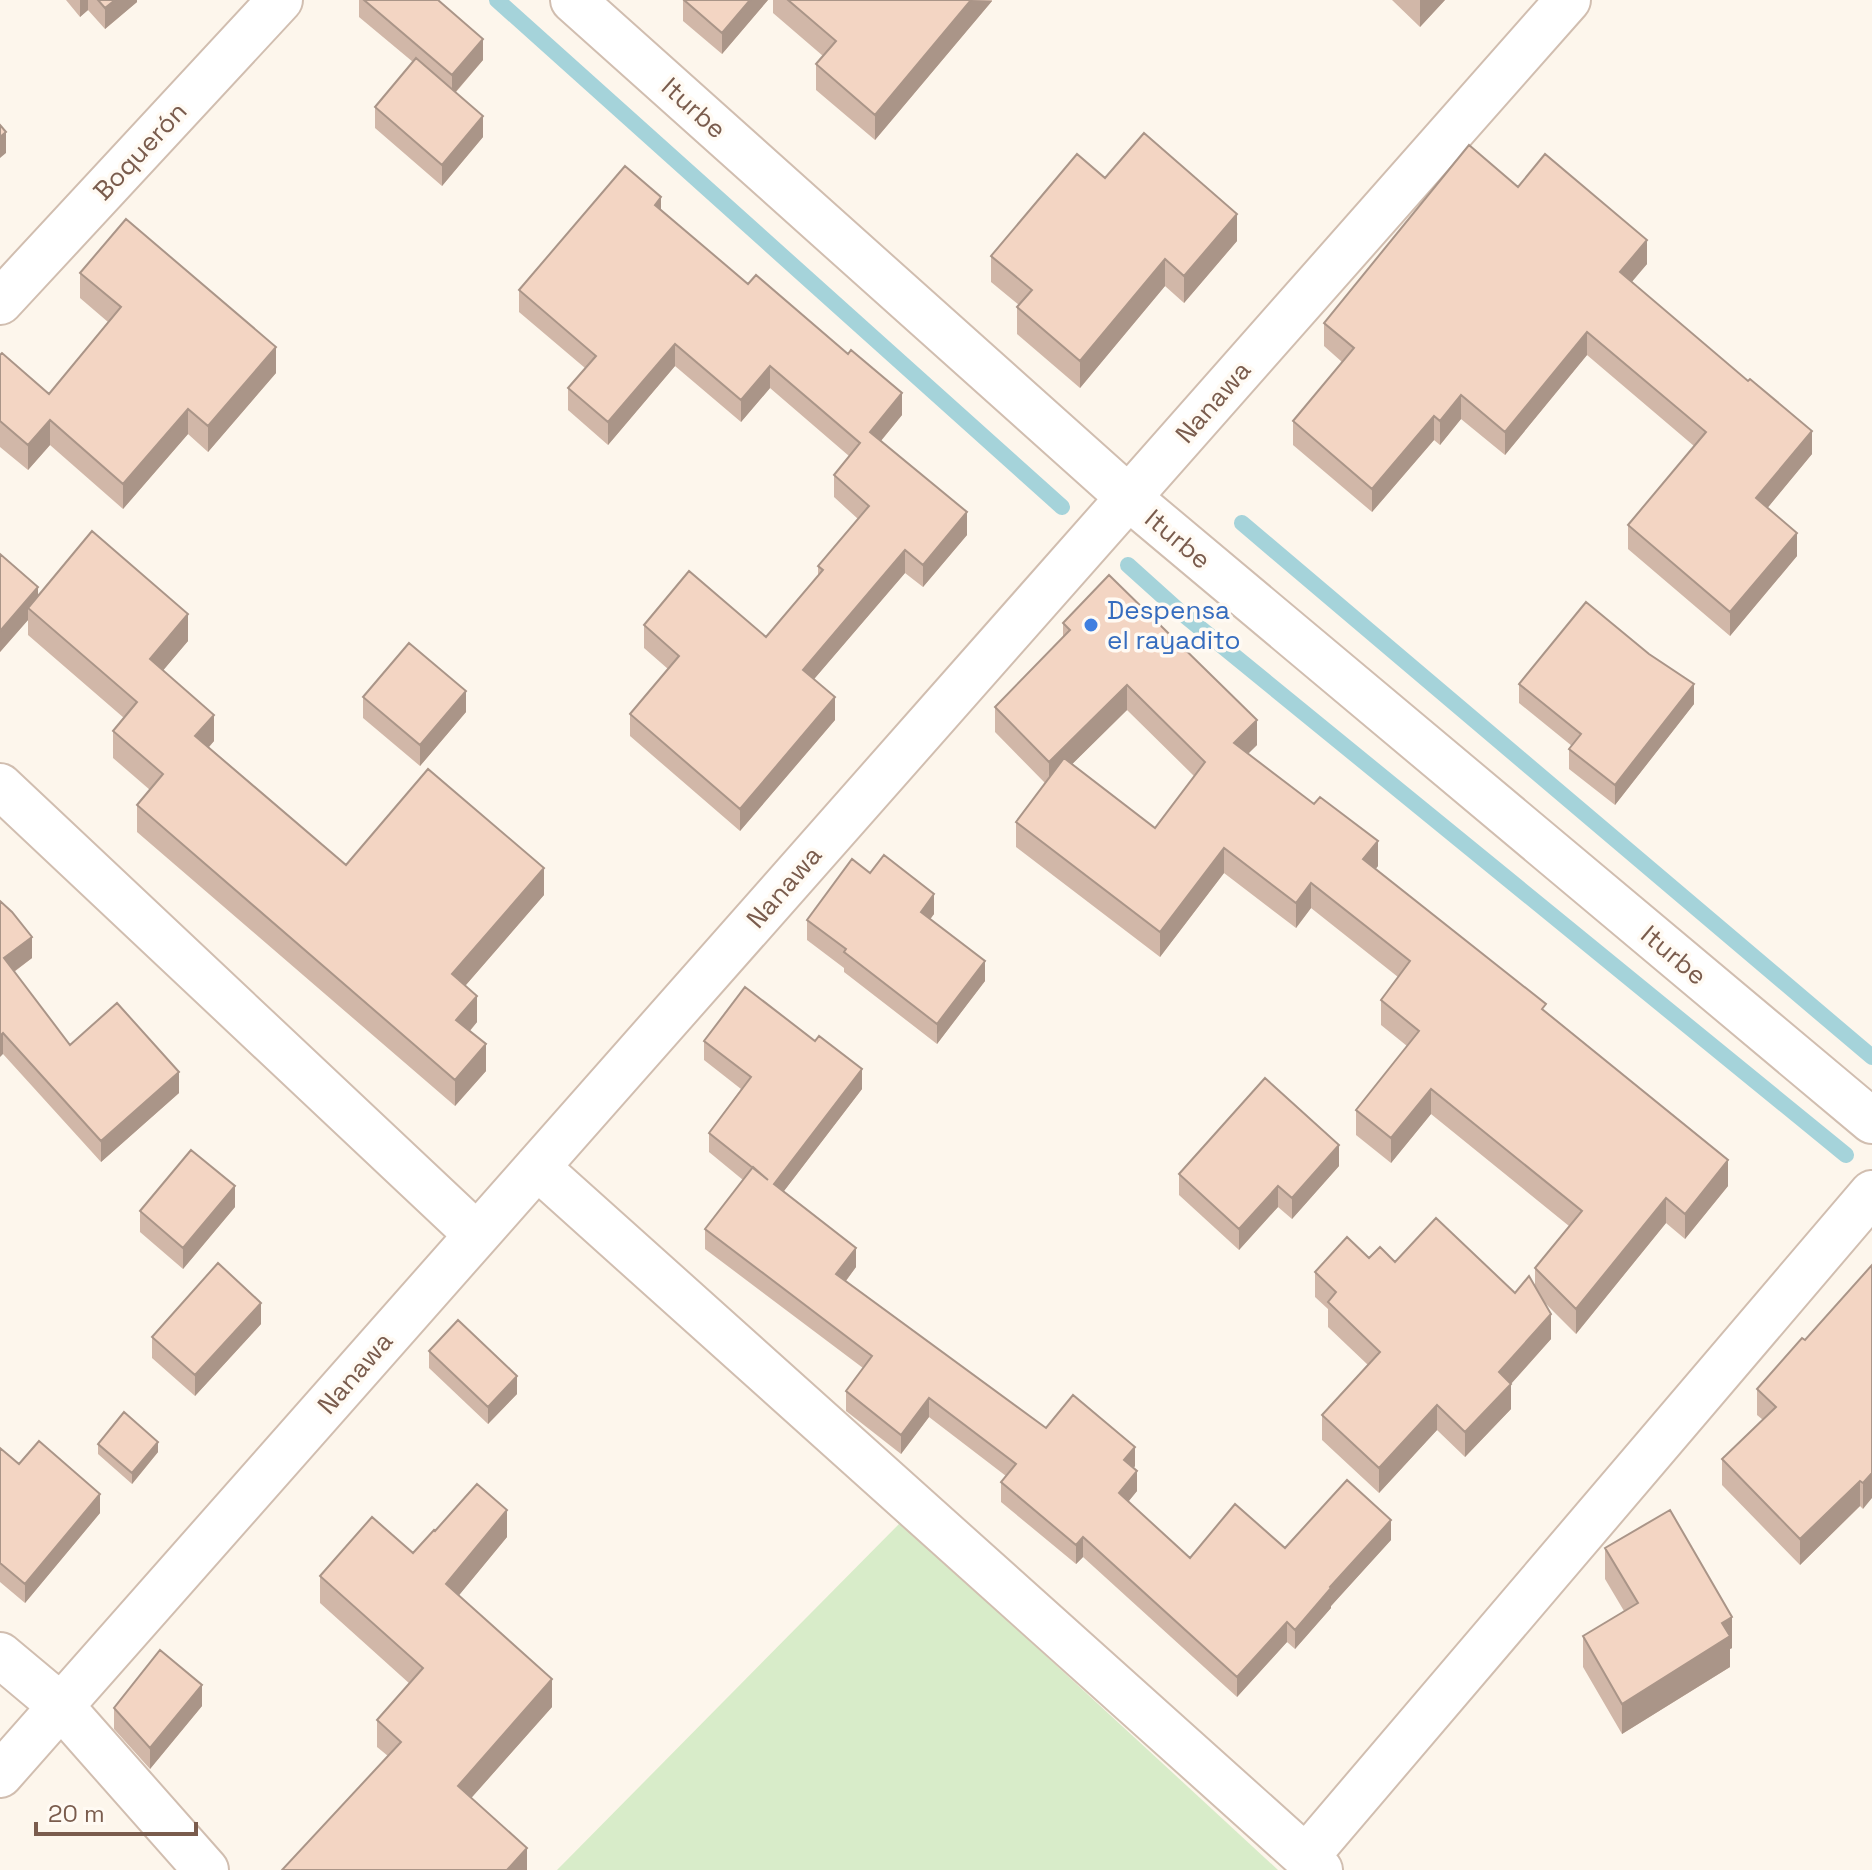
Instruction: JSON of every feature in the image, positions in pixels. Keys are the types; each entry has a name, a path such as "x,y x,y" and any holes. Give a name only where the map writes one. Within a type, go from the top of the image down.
{"street":[{"name":"Boquerón","path":"0,302 280,0"},
{"name":"Iturbe","path":"573,0 1129,498 1872,1121"},
{"name":"Nanawa","path":"0,1775 1568,0"},
{"path":"0,786 477,1235"},
{"path":"537,1167 1313,1864 1872,1193"},
{"path":"0,1655 61,1706 206,1870"}],"green space":[{"path":"901,1522 1278,1870 557,1870"}],"building":[{"path":"98,0 115,0 105,8"},
{"path":"364,0 438,0 483,39 452,75"},
{"path":"684,0 750,0 722,33"},
{"path":"788,0 971,0 875,115 816,64 836,41"},
{"path":"416,58 483,116 442,165 375,107"},
{"path":"1144,133 1237,214 1184,276 1165,259 1080,361 1017,307 1032,290 991,256 1077,154 1105,178"},
{"path":"1469,145 1518,187 1545,154 1647,240 1620,272 1812,431 1756,498 1797,533 1730,612 1628,525 1706,432 1587,332 1505,432 1461,395 1440,421 1434,416 1372,489 1293,421 1354,348 1324,323"},
{"path":"625,166 661,197 655,205 748,284 756,275 848,354 851,350 902,393 870,432 967,512 923,565 905,550 803,670 835,697 740,809 630,714 679,656 644,625 689,571 766,637 823,570 818,566 869,506 834,475 860,443 770,366 741,400 675,344 608,422 568,388 596,356 519,290"},
{"path":"126,219 276,347 208,426 188,409 123,484 50,420 28,445 0,421 0,355 2,353 49,394 121,307 80,273"},
{"path":"92,531 188,614 150,659 214,715 195,736 346,865 428,769 544,868 452,974 477,996 456,1020 486,1044 455,1080 137,805 163,774 113,731 137,702 28,608"},
{"path":"0,554 38,587 0,631"},
{"path":"1109,575 1257,720 1234,743 1314,804 1320,797 1378,841 1363,859 1546,1004 1542,1009 1728,1160 1685,1214 1666,1198 1576,1309 1535,1268 1582,1211 1431,1089 1391,1138 1356,1110 1419,1031 1381,1000 1410,961 1311,883 1296,903 1224,848 1160,932 1016,822 1064,758 1155,828 1205,762 1127,685 1049,762 995,707 1070,630 1063,623"},
{"path":"1586,602 1649,654 1694,684 1615,785 1569,749 1581,734 1519,684"},
{"path":"409,643 466,691 420,745 363,697"},
{"path":"884,855 934,894 921,912 985,961 937,1024 807,920 852,859 870,873"},
{"path":"0,901 32,937 4,958 70,1045 117,1003 179,1072 101,1141 3,1033 0,1036"},
{"path":"745,987 815,1041 819,1036 862,1069 774,1184 856,1248 836,1274 1046,1428 1073,1395 1135,1447 1124,1460 1137,1471 1119,1493 1190,1558 1235,1504 1285,1548 1347,1480 1391,1520 1295,1630 1287,1622 1237,1677 1083,1537 1076,1545 1001,1482 1016,1464 929,1398 901,1435 846,1391 872,1356 705,1229 752,1168 709,1133 751,1077 704,1041"},
{"path":"1265,1078 1339,1145 1292,1198 1278,1186 1239,1229 1179,1174"},
{"path":"191,1150 235,1186 183,1248 140,1211"},
{"path":"1436,1218 1515,1293 1529,1276 1551,1314 1499,1372 1511,1384 1465,1432 1437,1405 1379,1468 1322,1415 1380,1352 1328,1302 1336,1292 1315,1272 1347,1237 1369,1258 1380,1247 1395,1262"},
{"path":"218,1263 261,1303 195,1375 152,1337"},
{"path":"1872,1265 1872,1473 1800,1539 1722,1459 1776,1407 1757,1389"},
{"path":"458,1320 517,1376 488,1407 429,1351"},
{"path":"124,1412 158,1442 132,1473 98,1444"},
{"path":"39,1441 100,1494 25,1584 0,1563 0,1448 19,1464"},
{"path":"477,1484 507,1510 446,1584 552,1679 458,1786 527,1848 507,1870 282,1870 401,1742 377,1720 423,1668 320,1576 372,1517 413,1553"},
{"path":"1670,1510 1732,1617 1722,1623 1730,1636 1622,1704 1583,1636 1638,1603 1605,1548"},
{"path":"160,1650 202,1685 150,1748 114,1708"}],"waterway":[{"path":"497,0 1062,507"},
{"path":"1242,523 1872,1057"},
{"path":"1128,565 1178,610 1846,1155"}],"place":[{"name":"Despensa el rayadito","path":"1091,625"}]}
